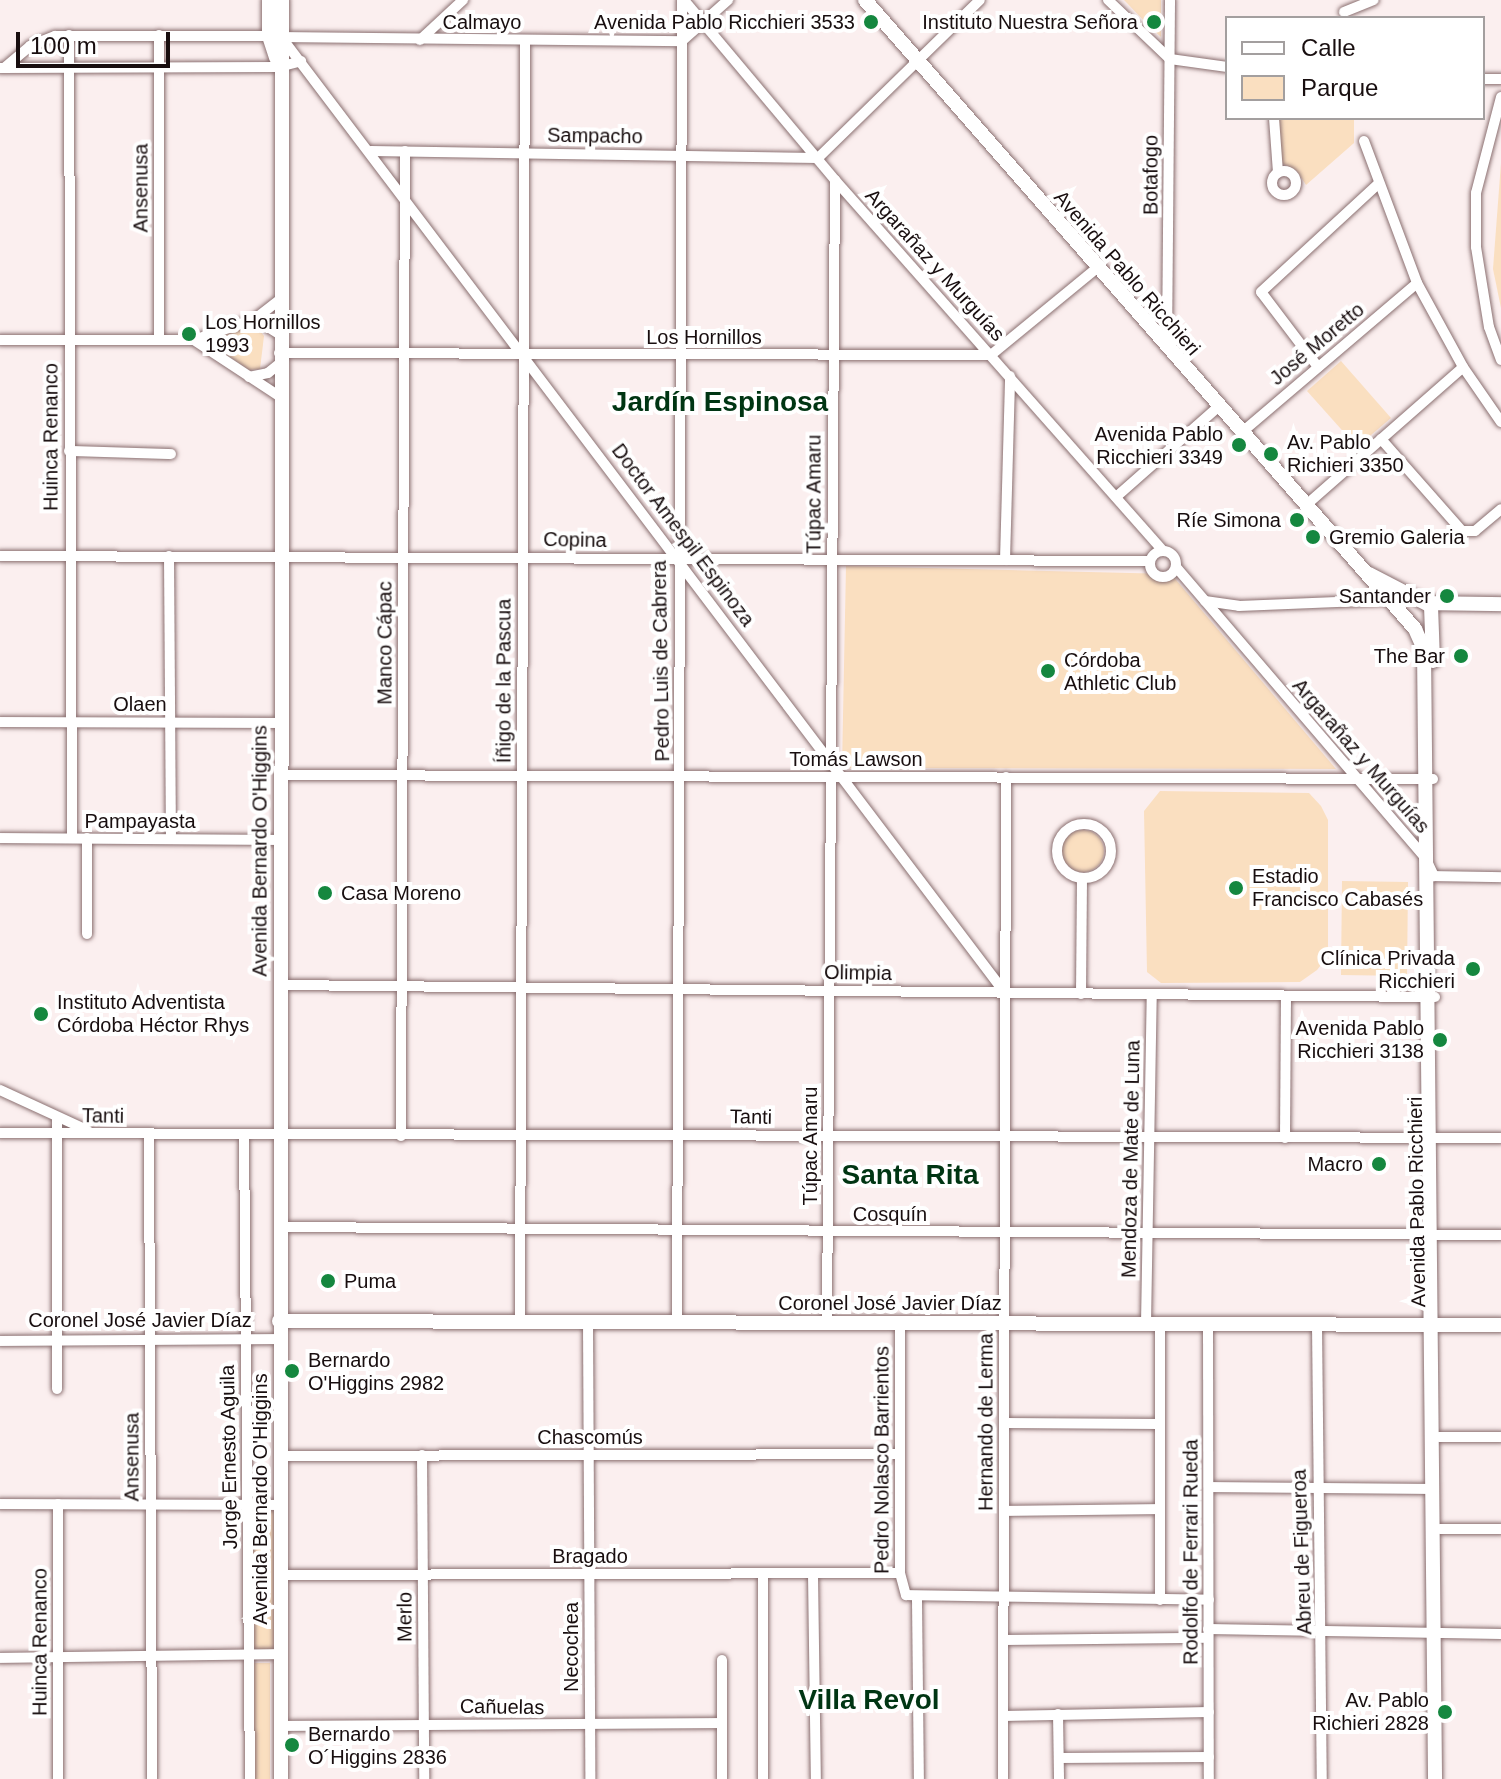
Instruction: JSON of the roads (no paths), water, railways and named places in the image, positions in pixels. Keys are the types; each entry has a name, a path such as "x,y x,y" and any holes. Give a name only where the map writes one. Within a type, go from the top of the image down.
{"main road":[{"name":"Avenida Bernardo O'Higgins","path":"269,0 279,67 281,1779"},
{"name":"Avenida Bernardo O'Higgins","path":"276,36 282,0"},
{"name":"Avenida Pablo Ricchieri","path":"865,0 1167,350 1410,624 1424,649 1434,876 1431,997"},
{"name":"Avenida Pablo Ricchieri","path":"1362,569 1423,602"},
{"path":"1501,604 1423,602 1409,605 1410,624 1433,622 1449,611 1501,611"},
{"path":"1423,602 1433,622"},
{"name":"Avenida Pablo Ricchieri","path":"1433,622 1426,859 1431,997 1434,1325 1431,1489 1442,1779"},
{"name":"Coronel José Javier Díaz","path":"279,1321 1501,1325"},
{"name":"Avenida Pablo Ricchieri","path":"1434,1325 1440,1529 1435,1779"}],"street":[{"path":"420,40 463,0"},
{"name":"Argarañaz y Murguías","path":"683,0 835,180 1163,551 1173,556 1176,567 1426,859 1434,876"},
{"name":"Pedro Luis de Cabrera","path":"677,1322 678,559 683,354 683,0"},
{"path":"682,41 728,0"},
{"path":"818,158 980,0"},
{"path":"1108,0 1170,59 1225,67"},
{"name":"Botafogo","path":"1167,350 1170,0"},
{"path":"1338,0 1345,15 1374,0"},
{"name":"Calmayo","path":"2,68 30,46 69,35 682,41"},
{"name":"Huinca Renanco","path":"69,35 72,838"},
{"name":"Ansenusa","path":"159,35 159,340"},
{"name":"Doctor Amespil Espinoza","path":"276,36 301,61 526,354 831,761 837,778 1005,993"},
{"name":"Íñigo de la Pascua","path":"520,1322 525,40"},
{"path":"279,67 301,61"},
{"name":"Calmayo","path":"2,68 279,67"},
{"path":"1501,97 1476,193 1476,247 1489,327 1501,360"},
{"path":"1274,120 1278,173"},
{"path":"1364,141 1377,185 1417,283 1463,367 1501,422"},
{"name":"Sampacho","path":"371,151 818,158"},
{"name":"Manco Cápac","path":"401,1136 405,151"},
{"name":"Túpac Amaru","path":"831,761 835,180"},
{"path":"1318,367 1262,298 1267,283 1377,185"},
{"path":"991,355 1097,268"},
{"name":"José Moretto","path":"1241,433 1417,283"},
{"path":"0,340 194,340 255,319 279,300"},
{"path":"255,319 279,334"},
{"path":"194,340 279,396"},
{"name":"Los Hornillos","path":"249,377 268,373 279,359 405,354 991,355"},
{"path":"1305,506 1463,367"},
{"path":"1005,560 1010,376"},
{"path":"1116,497 1218,407"},
{"path":"1381,439 1469,534 1501,509"},
{"path":"69,451 171,454"},
{"path":"1150,561 1163,551"},
{"name":"Copina","path":"0,556 1150,561 1160,577 1176,567"},
{"path":"169,556 171,839"},
{"path":"1205,601 1239,606 1386,600"},
{"path":"1220,619 1239,606"},
{"name":"Olaen","path":"0,722 279,723"},
{"name":"Tomás Lawson","path":"279,775 1429,779"},
{"name":"Hernando de Lerma","path":"1003,1779 1006,777"},
{"name":"Túpac Amaru","path":"827,1323 829,990 837,778"},
{"path":"1086,824 1103,832 1111,848 1106,867 1082,878 1066,872 1056,849 1069,828 1086,824"},
{"name":"Pampayasta","path":"0,838 279,840"},
{"path":"87,838 87,934"},
{"path":"1434,876 1501,877"},
{"path":"1081,994 1082,878"},
{"name":"Olimpia","path":"280,985 1431,997"},
{"name":"Mendoza de Mate de Luna","path":"1152,994 1149,1234 1160,1424 1160,1600"},
{"path":"1285,1138 1286,996"},
{"path":"0,1090 57,1119 96,1134"},
{"path":"57,1119 57,1389"},
{"name":"Tanti","path":"0,1133 1501,1138"},
{"name":"Ansenusa","path":"149,1134 152,1779"},
{"name":"Jorge Ernesto Aguila","path":"244,1135 250,1779"},
{"name":"Cosquín","path":"279,1227 520,1231 1501,1235"},
{"name":"Necochea","path":"588,1322 590,1779"},
{"name":"Pedro Nolasco Barrientos","path":"900,1323 900,1573 901,1589 917,1599"},
{"name":"Rodolfo de Ferrari Rueda","path":"1208,1324 1209,1779"},
{"name":"Abreu de Figueroa","path":"1317,1324 1323,1631 1322,1779"},
{"name":"Coronel José Javier Díaz","path":"0,1341 280,1339"},
{"path":"1004,1423 1160,1424"},
{"path":"1439,1437 1501,1437"},
{"name":"Chascomús","path":"280,1456 900,1454"},
{"name":"Merlo","path":"422,1455 424,1779"},
{"path":"1209,1487 1431,1489"},
{"path":"0,1504 280,1505"},
{"name":"Huinca Renanco","path":"58,1504 58,1779"},
{"path":"1004,1511 1160,1509"},
{"path":"1440,1529 1501,1529"},
{"name":"Bragado","path":"281,1575 900,1573"},
{"path":"763,1574 763,1779"},
{"path":"813,1574 816,1779"},
{"path":"919,1779 917,1599 1209,1600"},
{"path":"1004,1640 1323,1631 1501,1634"},
{"path":"0,1658 281,1654"},
{"path":"722,1660 722,1779"},
{"path":"1003,1716 1209,1712"},
{"path":"1058,1714 1059,1779"},
{"name":"Cañuelas","path":"281,1726 722,1723"},
{"path":"1059,1758 1209,1757"}],"place":[{"name":"Avenida Pablo Ricchieri 3533","path":"871,22"},
{"name":"Instituto Nuestra Señora","path":"1154,22"},
{"name":"Los Hornillos 1993","path":"189,334"},
{"name":"Avenida Pablo Ricchieri 3349","path":"1239,445"},
{"name":"Av. Pablo Richieri 3350","path":"1271,454"},
{"name":"Ríe Simona","path":"1297,520"},
{"name":"Gremio Galeria","path":"1313,537"},
{"name":"Santander","path":"1447,596"},
{"name":"The Bar","path":"1461,656"},
{"name":"Córdoba Athletic Club","path":"1048,671"},
{"name":"Estadio Francisco Cabasés","path":"1236,888"},
{"name":"Casa Moreno","path":"325,893"},
{"name":"Clínica Privada Ricchieri","path":"1473,969"},
{"name":"Instituto Adventista Córdoba Héctor Rhys","path":"41,1014"},
{"name":"Avenida Pablo Ricchieri 3138","path":"1440,1040"},
{"name":"Macro","path":"1379,1164"},
{"name":"Puma","path":"328,1281"},
{"name":"Bernardo O'Higgins 2982","path":"292,1371"},
{"name":"Av. Pablo Richieri 2828","path":"1445,1712"},
{"name":"Bernardo O´Higgins 2836","path":"292,1745"}],"district":[{"name":"Jardín Espinosa","path":"720,402"},
{"name":"Santa Rita","path":"910,1175"},
{"name":"Villa Revol","path":"869,1700"}]}
